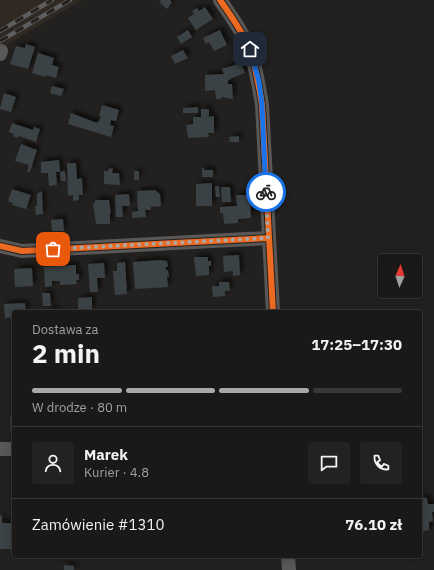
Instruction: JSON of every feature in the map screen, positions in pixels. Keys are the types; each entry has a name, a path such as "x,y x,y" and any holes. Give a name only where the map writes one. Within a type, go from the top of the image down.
{"street":[{"path":"220,0 238,27 250,49 259,82 262,105 273,310"},
{"path":"0,246 22,251 268,238"},
{"path":"0,450 12,449"},
{"path":"288,558 289,570"}],"shaded area":[{"path":"0,0 82,0 0,49"}],"building":[{"path":"159,0 170,0 172,2 167,9 160,3 161,2"},
{"path":"205,7 213,19 196,30 188,18 194,14 192,11 197,8 199,11"},
{"path":"188,30 192,37 181,44 177,37"},
{"path":"220,30 227,45 214,51 209,42 206,44 203,38"},
{"path":"26,44 35,47 28,69 10,64 16,46 25,48"},
{"path":"183,50 188,58 175,64 171,56"},
{"path":"38,53 54,58 52,65 59,67 56,78 32,73"},
{"path":"241,63 245,73 228,81 228,84 232,84 233,99 222,97 220,99 216,99 215,90 205,91 205,75 224,74 222,69"},
{"path":"52,86 64,89 61,96 50,93"},
{"path":"4,93 16,97 11,112 0,109"},
{"path":"102,105 119,110 116,121 111,120 110,125 114,126 111,137 68,124 71,113 97,123 98,121 99,122"},
{"path":"198,107 198,113 183,113 183,108"},
{"path":"201,109 209,109 209,117 214,116 214,133 208,133 209,137 188,138 186,125 193,124 193,117 201,117"},
{"path":"12,123 33,130 34,127 40,129 36,142 19,136 18,138 13,136 14,134 9,132"},
{"path":"239,136 239,142 230,142 229,137"},
{"path":"21,144 37,150 30,172 27,172 29,165 15,161"},
{"path":"59,160 60,172 56,172 57,185 49,186 48,173 41,173 41,162"},
{"path":"67,163 76,163 77,179 82,178 83,195 79,195 79,200 73,201 73,195 68,196"},
{"path":"113,168 112,173 119,173 120,185 104,184 104,171 108,171 108,169"},
{"path":"202,168 204,168 204,170 213,170 213,177 202,177"},
{"path":"65,171 66,181 61,181 60,172"},
{"path":"134,171 139,171 139,180 134,180"},
{"path":"212,183 212,206 196,206 196,184"},
{"path":"215,186 219,186 220,197 216,197"},
{"path":"221,187 230,187 231,202 222,202"},
{"path":"12,189 31,195 26,209 12,205 13,203 8,201"},
{"path":"155,190 160,194 161,206 151,207 151,210 145,210 146,217 132,218 132,212 138,211 137,191"},
{"path":"42,191 43,214 36,215 35,206 37,206 37,194"},
{"path":"129,194 130,206 122,206 123,217 116,217 115,195"},
{"path":"236,195 250,195 251,218 238,219 238,223 224,224 223,213 220,213 220,207 237,206"},
{"path":"95,200 109,200 111,213 110,224 96,224 93,203 95,203"},
{"path":"63,219 64,231 52,231 51,220"},
{"path":"239,255 240,275 233,276 233,271 224,272 223,256"},
{"path":"194,257 208,257 208,261 211,261 211,266 209,266 209,275 196,276"},
{"path":"160,260 167,261 168,267 166,267 166,270 168,270 169,277 167,277 168,287 135,289 133,262"},
{"path":"125,262 127,294 115,295 113,271 117,271 117,263"},
{"path":"104,263 105,278 97,278 98,292 90,292 88,264"},
{"path":"76,265 76,274 79,274 79,280 76,280 77,284 60,285 60,281 52,281 52,286 45,287 44,267"},
{"path":"32,268 33,286 15,287 14,269"},
{"path":"219,282 229,282 230,291 225,291 225,296 213,297 212,286 219,286"},
{"path":"42,293 50,293 51,306 43,306"},
{"path":"92,297 92,310 78,310 78,298"},
{"path":"25,303 26,310 12,310 12,317 5,318 4,304"},
{"path":"10,416 12,416 12,433"},
{"path":"422,497 427,498 428,504 434,504 434,512 432,512 433,521 429,522 429,530 422,532"},
{"path":"0,515 2,516 2,523 12,523 12,549 0,549"},
{"path":"64,565 74,566 74,570 64,570"}],"railway":[{"path":"0,31 52,0"},
{"path":"0,41 70,0"}],"cycle path":[{"path":"220,0 247,43 254,64 260,91 273,310"},
{"path":"0,246 22,251 268,238"}],"way so far":[{"path":"53,249 268,238 266,192"}],"route":[{"path":"250,49 259,82 262,105 266,192"}]}
